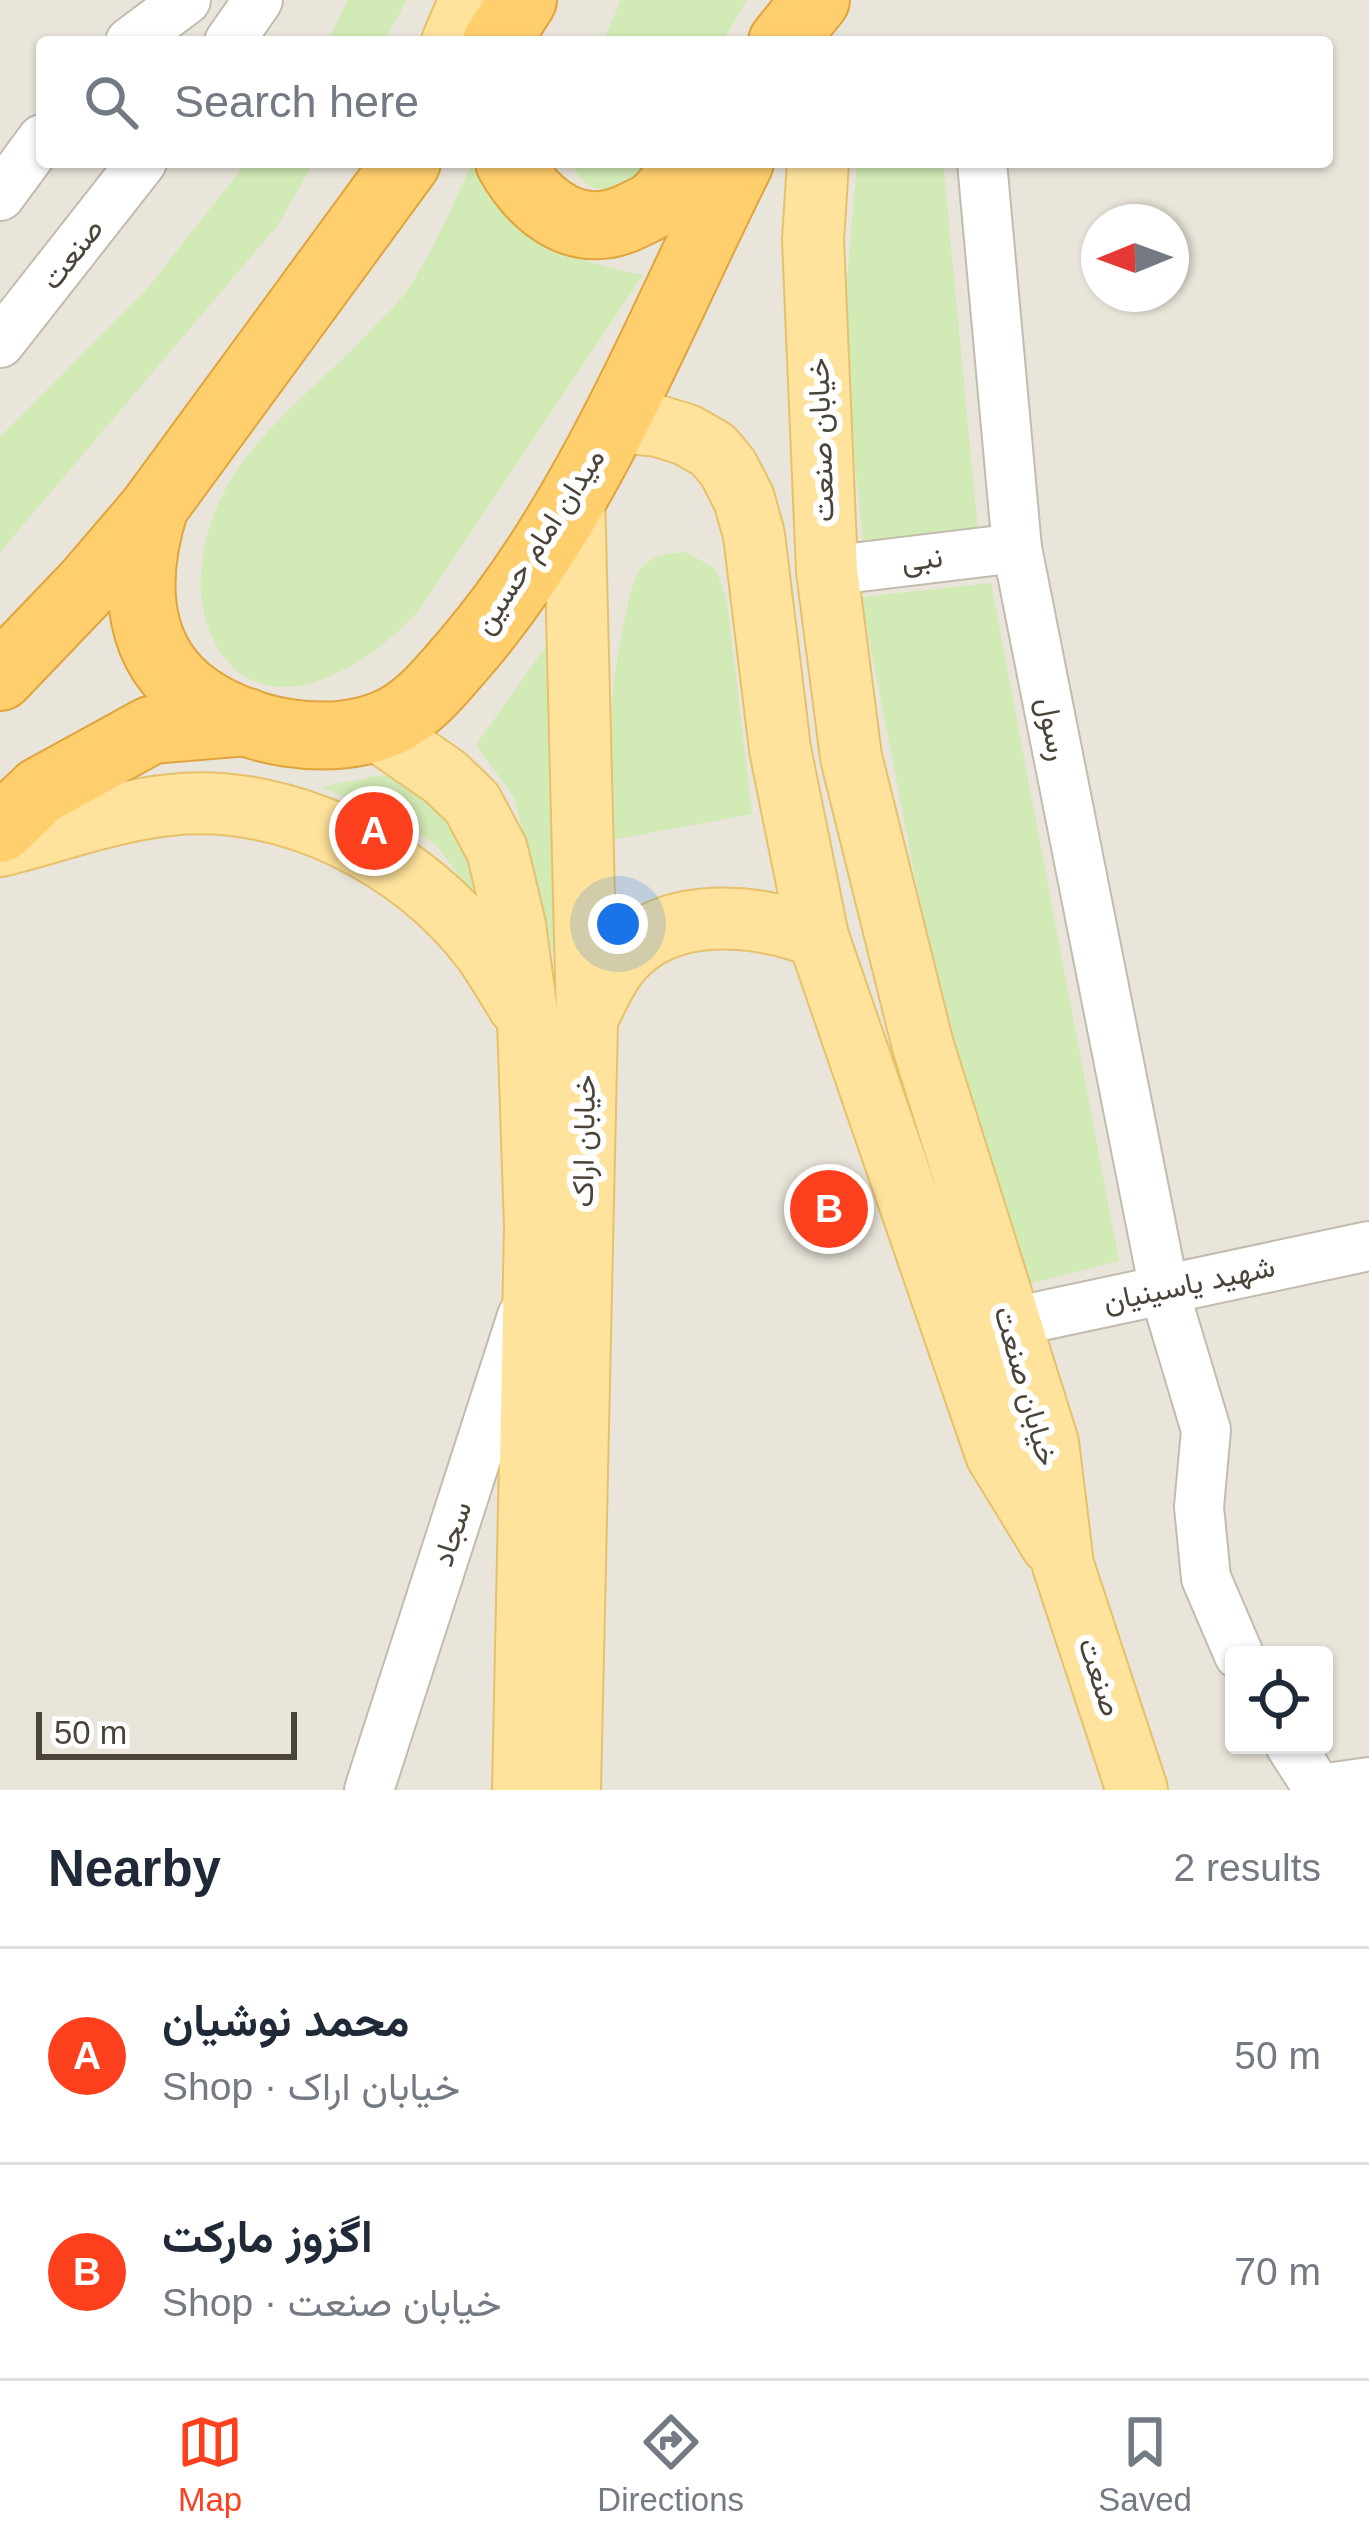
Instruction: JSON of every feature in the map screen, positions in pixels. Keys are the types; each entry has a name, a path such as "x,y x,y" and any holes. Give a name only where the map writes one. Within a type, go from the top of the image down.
{"highway":[{"path":"787,36 818,0"},
{"path":"803,36 818,0"},
{"path":"513,168 526,189 555,213 584,228 617,224 658,202 684,168"},
{"name":"میدان امام حسین","path":"400,169 155,506 141,552 140,600 156,647 175,679 190,693 248,722 295,733 374,728 413,707 481,634 526,573 615,422 737,168"},
{"path":"0,677 155,506"},
{"path":"13,792 151,730 248,722"}],"main road":[{"path":"833,36 838,0"},
{"name":"خیابان صنعت","path":"818,168 813,240 827,571 851,757 923,1046 1048,1443 1064,1565"},
{"name":"خیابان صنعت","path":"615,422 658,426 713,450 744,499 754,535 779,749 818,937 996,1454 1064,1565"},
{"name":"خیابان اراک","path":"570,1790 587,1019 574,493"},
{"name":"خیابان اراک","path":"374,728 445,777 472,803 496,850 514,925 528,1020 535,1277 524,1790"},
{"path":"0,846 171,805 266,808 360,847 449,912 483,950 528,1020"},
{"path":"587,1019 622,958 655,933 687,922 730,918 778,922 818,937"},
{"name":"صنعت","path":"1064,1565 1137,1790"}],"street":[{"path":"138,36 186,0"},
{"path":"234,36 258,0"},
{"path":"0,196 36,147"},
{"name":"صنعت","path":"0,343 137,168"},
{"name":"رسول","path":"983,168 1017,548 1164,1289 1206,1430 1199,1507 1206,1578 1235,1646"},
{"name":"نبی","path":"827,571 1017,548"},
{"name":"شهید یاسینیان","path":"1008,1323 1369,1246"},
{"name":"سجاد","path":"369,1790 535,1277"},
{"path":"1296,1754 1320,1790 1369,1782"}],"shaded area":[{"path":"0,0 1369,0 1369,1790 0,1790"}],"green space":[{"path":"348,0 407,0 386,36 330,36"},
{"path":"621,0 747,0 726,36 606,36"},
{"path":"242,168 311,168 278,225 0,552 0,437 146,290"},
{"path":"470,168 482,168 504,210 543,242 590,262 643,275 408,622 359,661 315,682 282,687 249,679 217,647 202,604 206,540 218,504 259,442 406,292"},
{"path":"574,168 649,168 610,189 588,185"},
{"path":"856,168 944,168 978,531 863,541 842,340"},
{"path":"687,552 716,570 727,600 752,814 612,840 612,701 630,595 647,562"},
{"path":"991,583 1119,1261 1029,1284 987,1163 922,913 861,597"},
{"path":"553,636 550,807 562,988 514,797 476,745"},
{"path":"383,775 414,782 444,814 469,852 484,910 437,846 395,817 320,787"}],"place":[{"name":"محمد نوشیان","path":"374,831"},
{"name":"اگزوز مارکت","path":"829,1209"}]}
